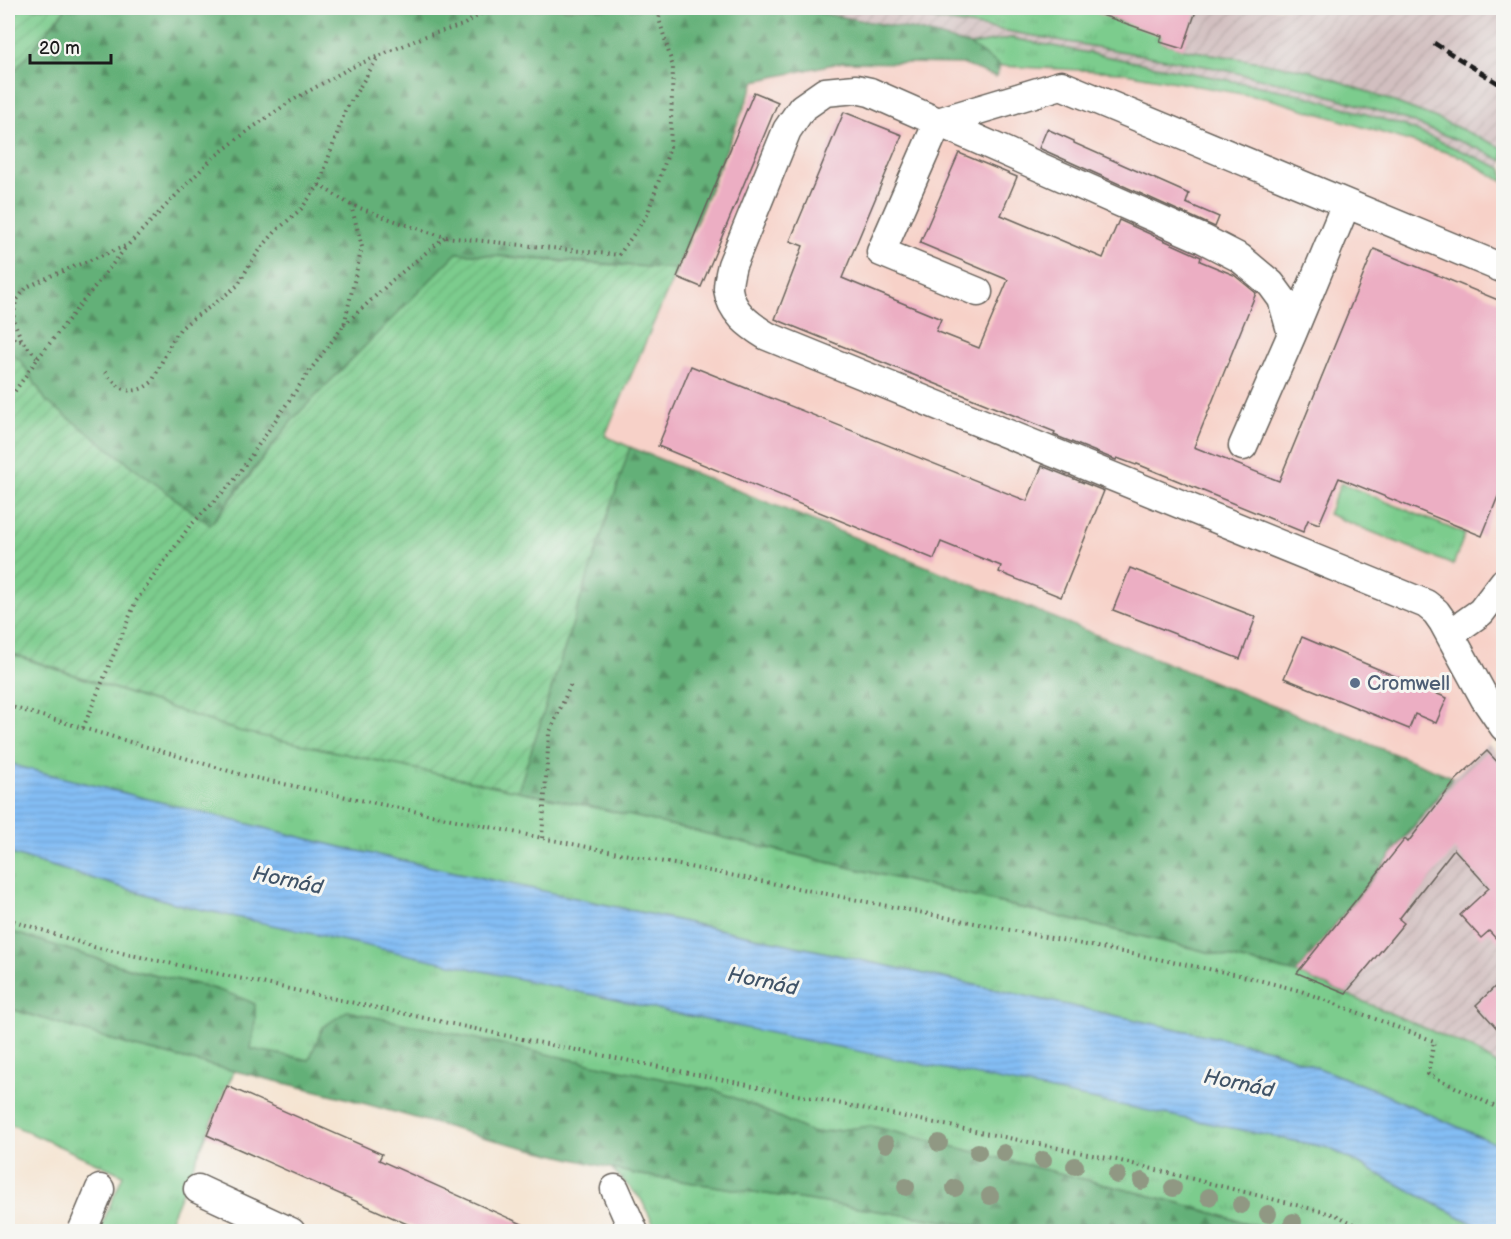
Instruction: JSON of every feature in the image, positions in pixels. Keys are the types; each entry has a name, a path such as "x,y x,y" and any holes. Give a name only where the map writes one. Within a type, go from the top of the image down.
{"lane":[{"path":"978,292 881,252 938,122 1061,85 1503,269"},
{"path":"1292,334 1282,299 1270,284 1240,258 1203,239 870,92 856,89 825,92 802,108 788,130 732,265 728,288 734,306 747,323 766,336 1426,604 1436,612 1450,634 1503,727"},
{"path":"1243,446 1346,204"},
{"path":"1450,634 1481,612 1503,582"},
{"path":"198,1189 291,1232"},
{"path":"615,1189 634,1232"},
{"path":"82,1232 100,1190"}],"path":[{"path":"8,400 38,358 128,245 213,158 291,101 350,68 426,36 463,25 490,8"},
{"path":"319,186 351,206 445,237 619,255 647,214 670,148 673,67 659,19 662,8"},
{"path":"105,372 122,389 133,391 147,386 153,382 180,329 238,285 263,246 301,209 319,186 345,111 378,57"},
{"path":"344,325 362,247 351,206"},
{"path":"83,728 136,601 189,527 233,482 344,325 395,278 445,237"},
{"path":"38,358 22,341 13,319 16,301 27,287 128,245"},
{"path":"8,337 22,341"},
{"path":"542,838 549,734 572,684"},
{"path":"8,706 246,776 542,838 1239,975 1301,991 1434,1041 1428,1074 1503,1111"},
{"path":"8,919 94,947 533,1042 1117,1160 1336,1215 1370,1232"}],"shaded area":[{"path":"792,8 1503,8 1503,182 1462,157 1270,99 1120,72 1000,66 970,45 915,30"},
{"path":"843,62 962,64 996,77 1000,66 1120,72 1270,99 1462,157 1503,182 1503,731 1453,777 605,436 755,81"},
{"path":"1488,744 1503,760 1503,1068 1471,1047 1297,973 1453,777"}],"green space":[{"path":"8,8 66,8 8,79"},
{"path":"66,8 792,8 915,30 970,45 1000,66 996,77 962,64 843,62 755,81 677,269 457,253 294,418 210,525 46,401 21,361 8,351 8,79"},
{"path":"860,8 1085,8 1125,23 1131,8 1172,8 1161,42 1183,49 1312,71 1434,117 1503,148 1503,161 1407,120 1305,88 1210,67"},
{"path":"1011,38 1300,94 1405,126 1503,169 1503,182 1462,157 1270,99 1120,72 1000,66 970,45"},
{"path":"457,253 677,269 605,436 630,447 518,791 239,731 8,652 8,351 21,361 46,401 210,525 294,418"},
{"path":"630,447 1453,777 1297,973 518,791"},
{"path":"1341,483 1465,534 1453,565 1328,514"},
{"path":"8,653 239,731 611,811 1297,973 1471,1048 1503,1068 1503,1147 1370,1088 1269,1049 340,847 20,767 8,762"},
{"path":"8,853 181,905 1329,1148 1487,1231 1273,1231 1179,1203 871,1126 813,1134 768,1112 323,1027 309,1060 250,1049 255,1020 216,989 132,969 8,931"},
{"path":"8,931 131,969 209,987 255,1004 251,1049 309,1060 323,1027 347,1011 715,1090 813,1133 871,1126 1179,1203 1273,1231 997,1231 635,1174 486,1138 338,1096 135,1047 8,1008"},
{"path":"8,1008 135,1047 234,1071 165,1231 99,1231 123,1175 8,1123"},
{"path":"612,1169 997,1231 657,1231 641,1199"}],"water":[{"name":"Hornád","path":"8,762 20,767 340,847 1269,1049 1370,1088 1503,1147 1503,1231 1487,1231 1329,1148 707,1020 181,905 8,853"}],"building":[{"path":"1090,8 1197,8 1183,49 1160,42 1162,36 1090,11"},
{"path":"754,92 778,102 701,287 677,277"},
{"path":"844,112 902,135 842,278 941,319 936,331 979,348 1008,280 920,243 959,153 1017,177 1001,215 1103,258 1119,220 1201,257 1200,261 1234,275 1256,293 1194,447 1279,481 1374,249 1503,302 1503,484 1482,536 1339,478 1319,524 1308,520 1303,532 1137,464 1117,458 1116,460 1054,435 1055,432 775,319 803,246 790,241"},
{"path":"1047,129 1189,194 1186,203 1219,217 1215,227 1039,148"},
{"path":"691,366 1027,501 1042,466 1104,491 1061,597 999,572 1001,566 941,542 934,559 658,446"},
{"path":"1130,568 1256,617 1240,659 1113,610"},
{"name":"Cromwell","path":"1302,637 1447,698 1436,723 1415,714 1409,729 1284,678"},
{"path":"1487,751 1503,768 1503,946 1489,931 1481,938 1460,915 1489,888 1454,849 1399,919 1404,923 1346,993 1297,973 1405,839 1408,842 1456,780"},
{"path":"1503,979 1503,1035 1476,1005"},
{"path":"227,1086 382,1154 379,1160 540,1232 425,1232 207,1135"}],"railway":[{"path":"1434,43 1504,87"}],"place":[{"name":"Cromwell","path":"1355,683"}]}
